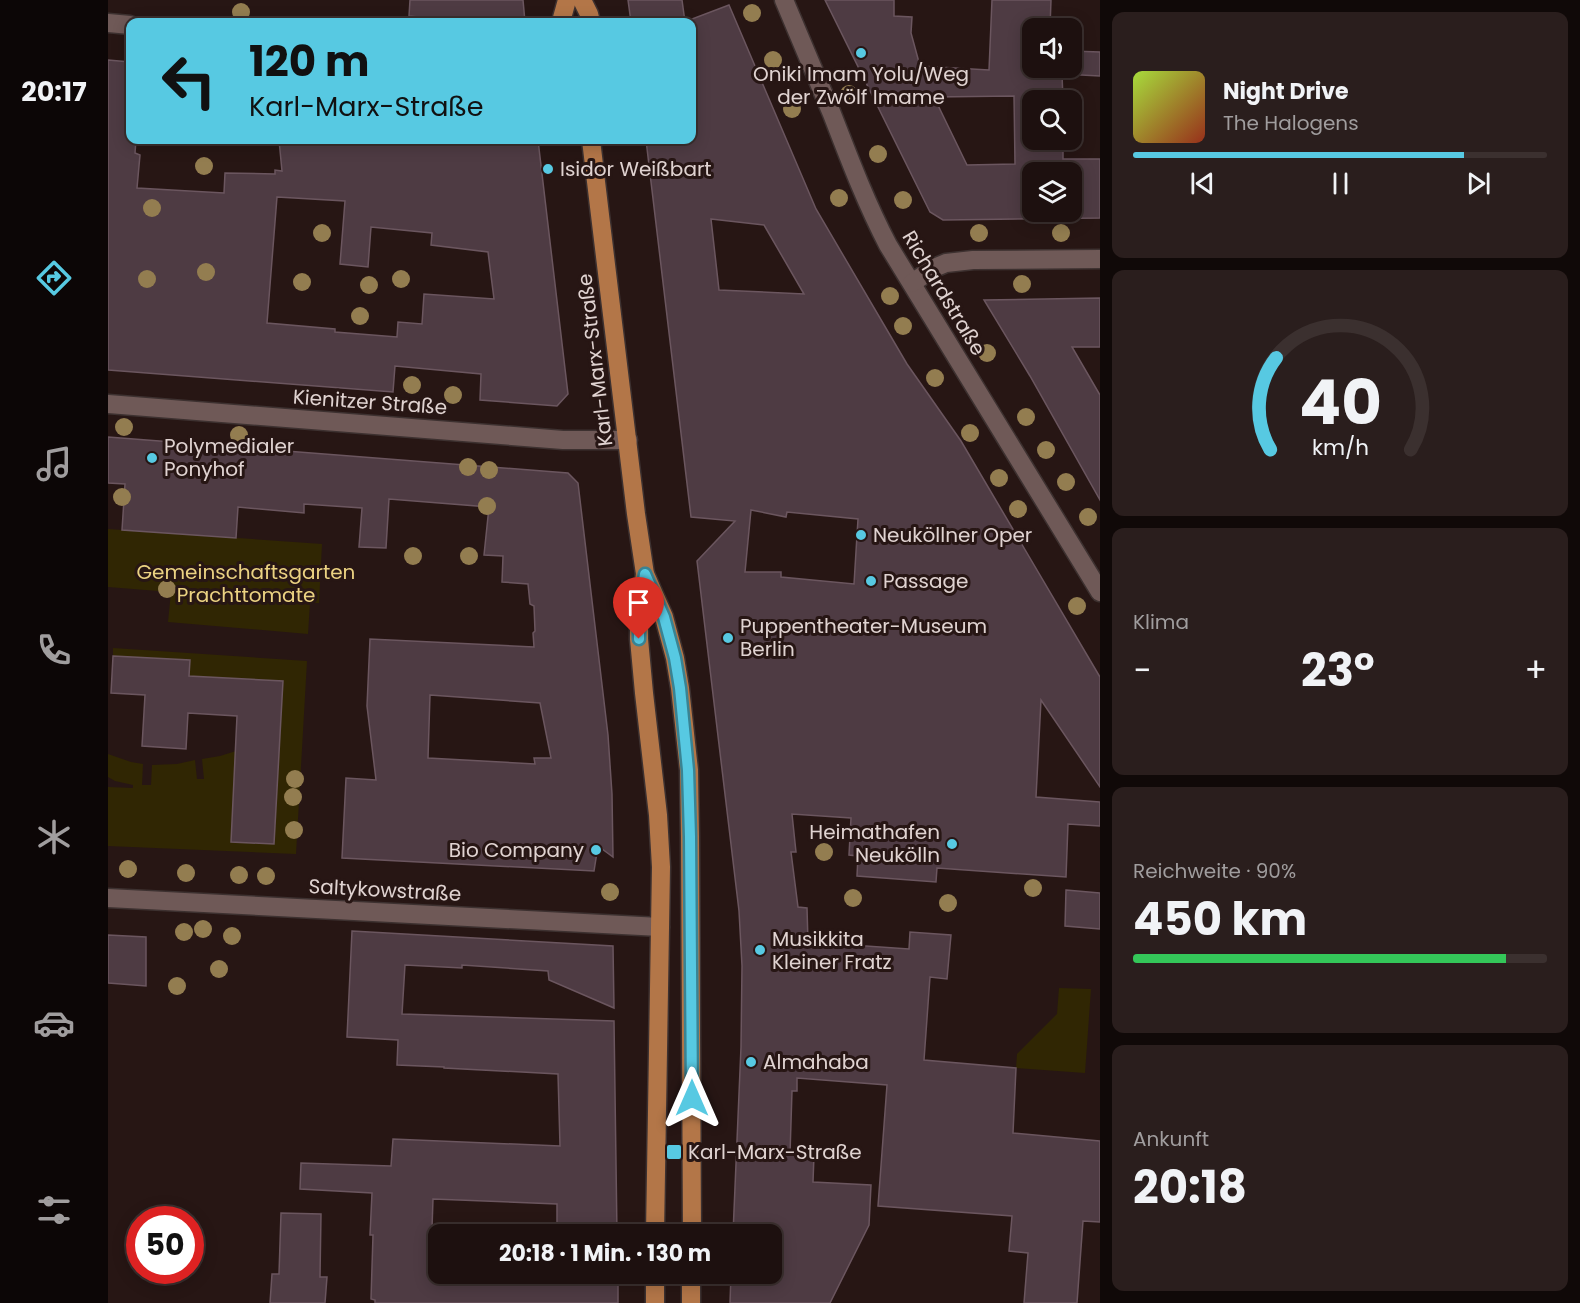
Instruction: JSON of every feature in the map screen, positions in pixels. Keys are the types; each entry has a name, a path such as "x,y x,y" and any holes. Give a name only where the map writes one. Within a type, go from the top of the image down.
{"main road":[{"path":"562,18 567,0"},
{"path":"582,0 590,18"},
{"name":"Karl-Marx-Straße","path":"591,144 645,574 639,612 639,639 661,867 655,1224"},
{"name":"Karl-Marx-Straße","path":"645,574 664,617 675,658 688,770 692,1224"},
{"path":"655,1284 655,1303"},
{"path":"691,1284 691,1303"}],"street":[{"name":"Richardstraße","path":"784,0 879,229 1100,592"},
{"path":"108,23 126,25"},
{"path":"912,283 945,263 974,260 1100,259"},
{"name":"Kienitzer Straße","path":"108,404 563,440 628,440"},
{"name":"Saltykowstraße","path":"108,898 660,927"}],"green space":[{"name":"Gemeinschaftsgarten Prachttomate","path":"108,529 322,544 319,603 310,603 308,634 168,622 171,592 108,587"},
{"path":"113,648 307,661 296,854 108,846 108,787 133,788 133,785 108,777 108,754 143,764 142,785 151,785 152,765 177,764 195,760 197,779 204,779 202,759 236,751 231,841 274,844 283,681 189,676 190,660 113,656"},
{"path":"1059,988 1091,989 1085,1073 1016,1068 1017,1054 1057,1014"}],"building":[{"path":"410,0 523,0 525,18 428,18 409,16"},
{"path":"628,0 682,0 684,18 630,18"},
{"path":"825,0 894,0 894,16 912,17 911,33 920,66 989,70 992,0 1051,0 1050,18 1022,18 1022,78 1062,78 1063,90 1022,90 1022,150 1063,150 1063,159 1100,159 1100,218 1082,218 1082,162 1022,162 1022,219 943,220 930,212","holes":["1014,96 1015,164 967,165 934,97"]},
{"path":"729,5 816,209 907,364 961,441 1100,677 1100,787 1041,700 1036,797 1100,802 1100,826 1068,824 1066,877 937,868 936,882 857,876 858,856 849,855 851,818 792,814 796,852 791,852 798,907 807,908 808,942 909,949 910,932 951,935 947,979 930,977 924,1060 1016,1068 1013,1133 1100,1141 1100,1222 1083,1221 1077,1303 1024,1303 1028,1253 1009,1251 1012,1216 878,1206 887,1085 797,1078 797,1091 792,1091 790,1154 814,1155 813,1182 871,1185 869,1225 830,1303 730,1303 731,1284 782,1284 782,1224 733,1224 741,1047 742,966 739,911 697,561 735,521 691,517 646,144 696,144 695,18","holes":["711,219 764,225 804,294 719,290","751,510 786,517 787,512 858,519 854,584 781,577 781,572 745,572"]},
{"path":"1082,51 1100,52 1100,76 1082,75"},
{"path":"108,60 126,62 126,144 136,144 135,153 140,155 137,188 224,193 225,173 275,174 275,170 282,171 279,144 538,144 568,394 557,406 480,400 481,374 395,366 393,392 108,370","holes":["277,197 345,201 340,264 368,267 371,227 432,233 431,245 488,252 494,299 424,294 422,324 398,322 397,337 267,323"]},
{"path":"1100,298 1100,347 1072,347 1100,395 1100,500 984,300"},
{"path":"108,437 568,473 578,483 608,735 613,857 598,846 594,871 342,858 346,778 376,780 367,706 370,639 534,647 534,606 530,604 528,584 502,582 503,556 484,555 489,507 389,499 386,548 359,547 362,508 304,504 304,513 238,507 236,538 122,530 125,484 108,483","holes":["430,695 540,703 551,758 534,758 535,764 428,758"]},
{"path":"113,656 190,660 189,676 283,681 274,844 231,842 237,716 188,713 186,749 142,746 145,695 111,693"},
{"path":"1066,890 1100,893 1100,929 1065,926"},
{"path":"352,931 613,946 614,1008 549,980 548,971 462,965 462,968 405,965 402,1014 614,1021 617,1224 557,1224 557,1204 433,1199 432,1224 428,1224 428,1284 618,1284 618,1303 375,1303 375,1300 371,1299 372,1193 300,1189 301,1163 391,1166 393,1139 560,1146 558,1074 397,1065 398,1040 347,1037"},
{"path":"108,935 146,937 146,986 108,983"},
{"path":"281,1213 321,1214 320,1277 327,1277 325,1303 270,1303 272,1274 279,1274"}],"place":[{"name":"Oniki Imam Yolu/Weg der Zwölf Imame","path":"861,53"},
{"name":"Isidor Weißbart","path":"548,169"},
{"name":"Polymedialer Ponyhof","path":"152,458"},
{"name":"Neuköllner Oper","path":"861,535"},
{"name":"Passage","path":"871,581"},
{"name":"Puppentheater-Museum Berlin","path":"728,638"},
{"name":"Heimathafen Neukölln","path":"952,844"},
{"name":"Bio Company","path":"596,850"},
{"name":"Musikkita Kleiner Fratz","path":"760,950"},
{"name":"Almahaba","path":"751,1062"},
{"name":"Karl-Marx-Straße","path":"674,1152"}],"route":[{"path":"639,639 639,612 645,574 664,617 675,658 685,736 690,837 692,1098"}]}
